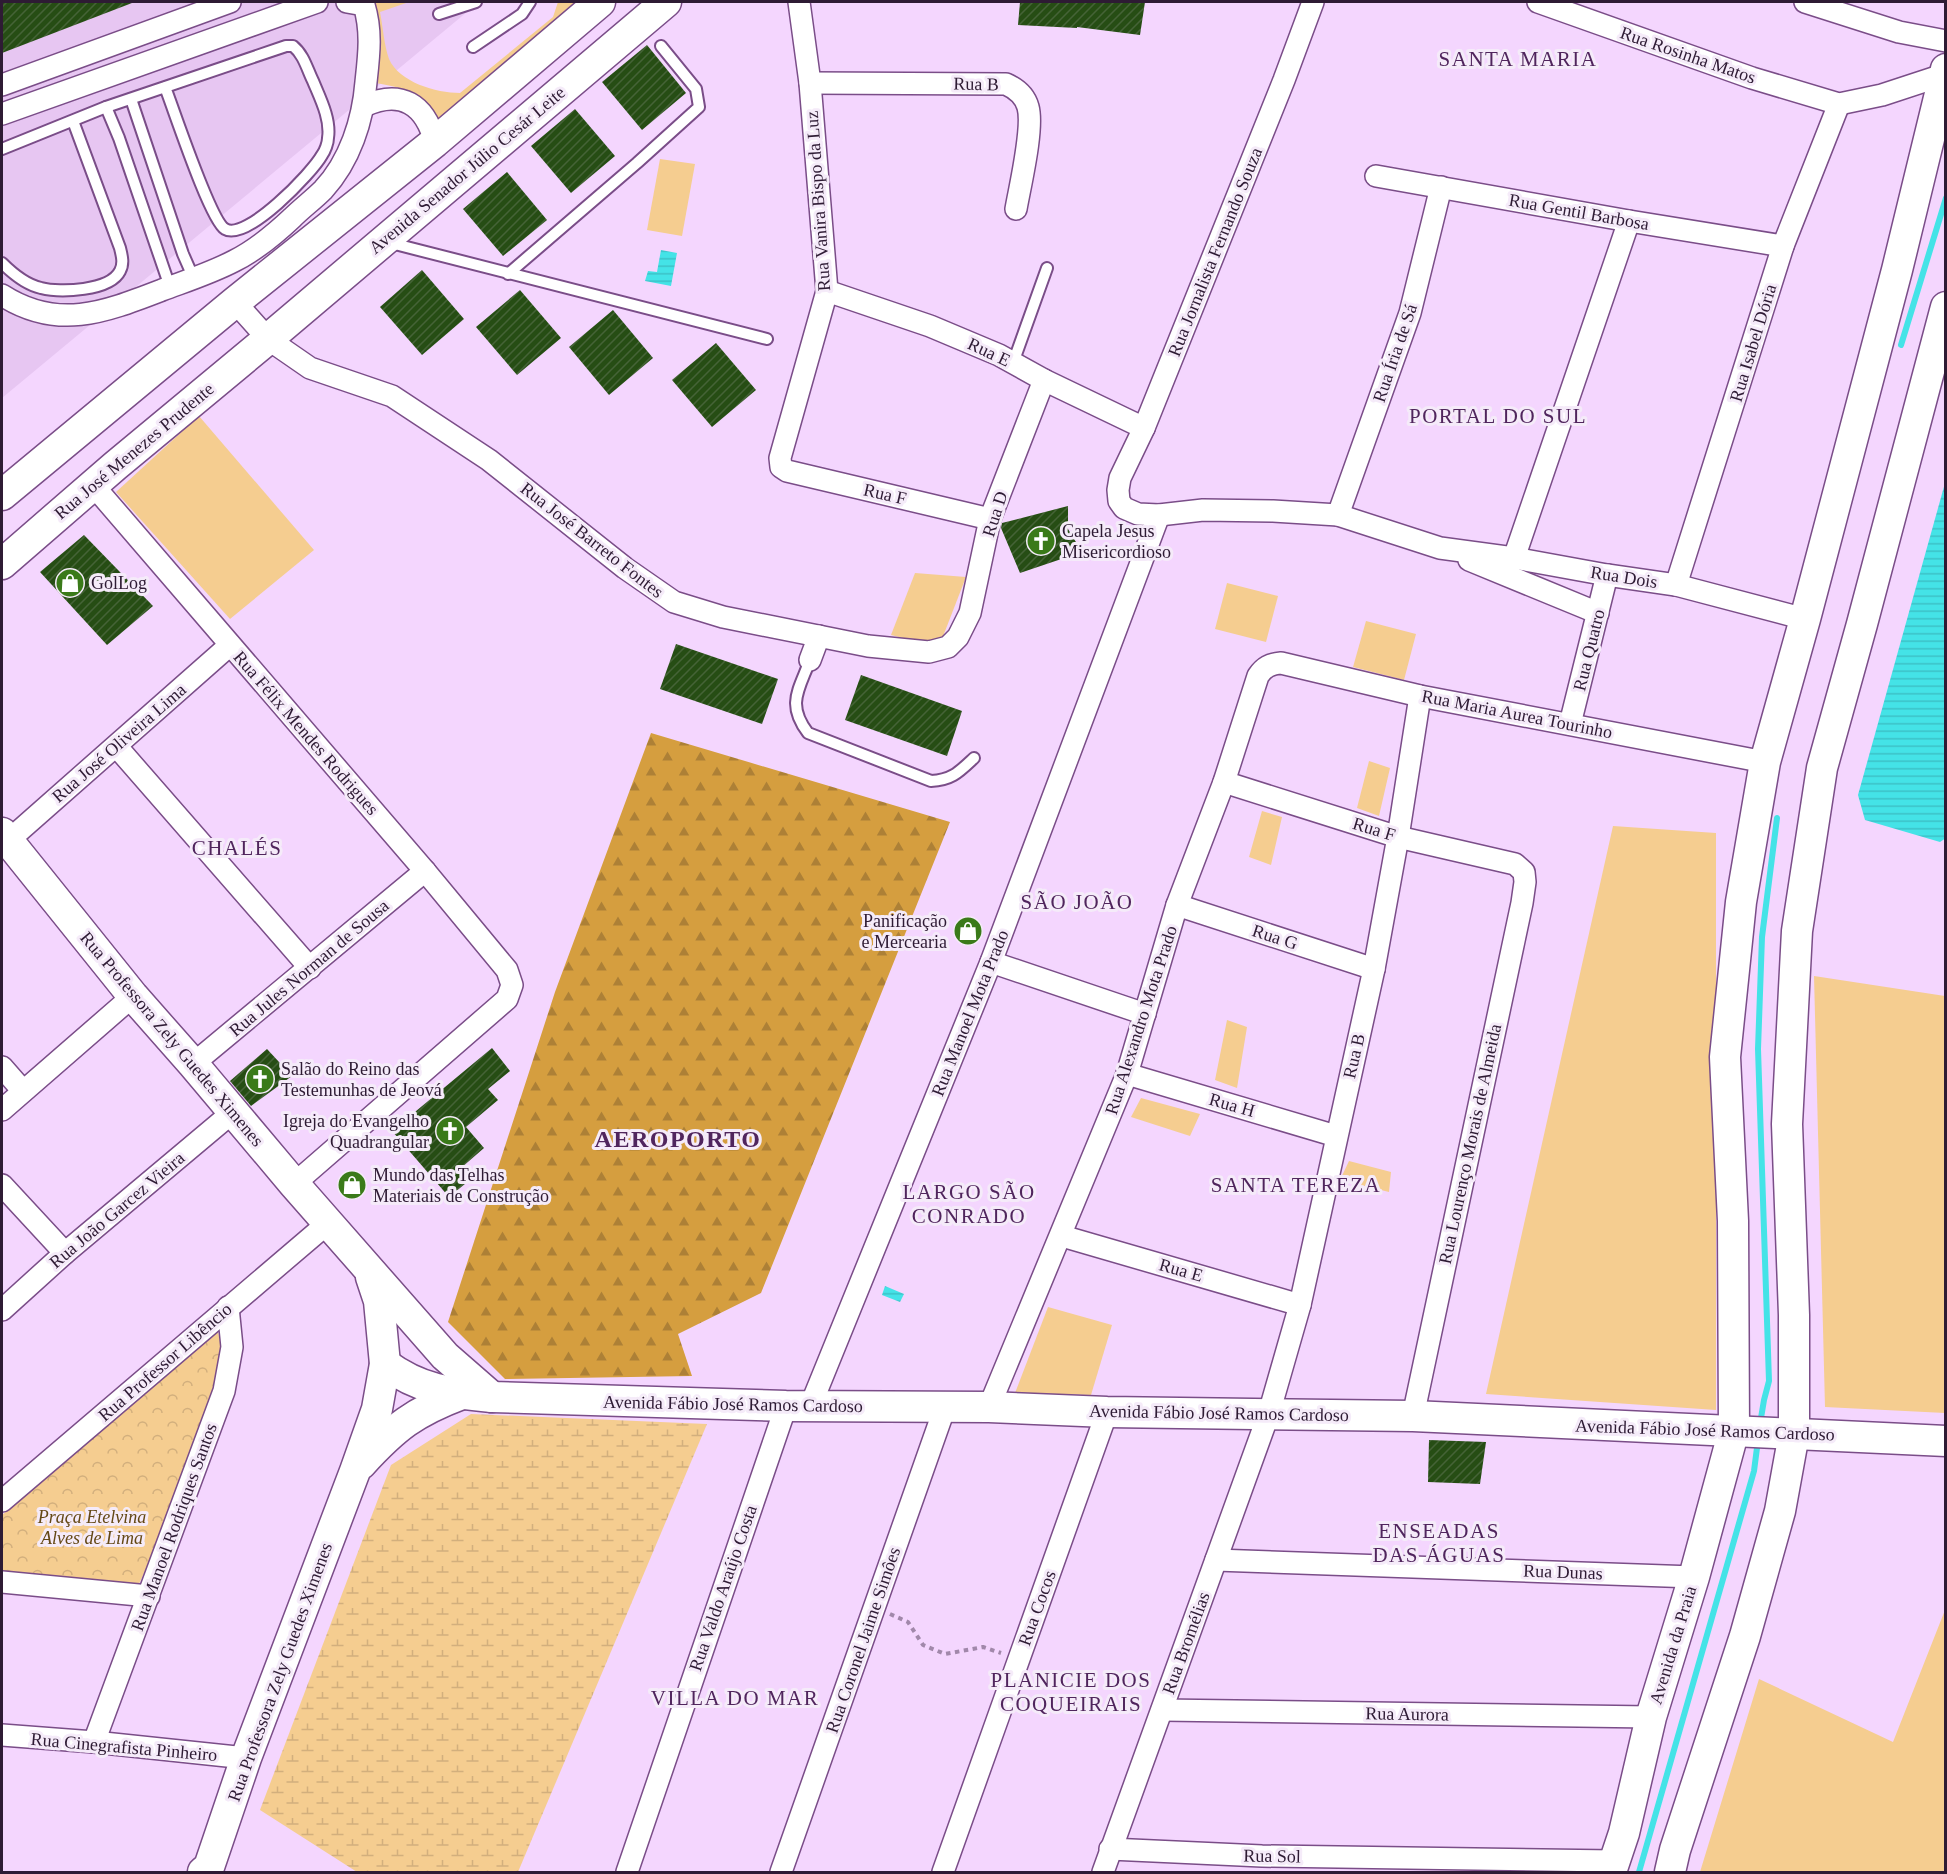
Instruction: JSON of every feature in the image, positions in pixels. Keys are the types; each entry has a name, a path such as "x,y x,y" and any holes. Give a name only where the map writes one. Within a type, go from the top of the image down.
{"street":[{"path":"2,85 230,2"},
{"path":"2,114 317,2"},
{"path":"2,297 31,311 63,317 95,313 194,279 235,261 259,246 324,189 340,168 351,145 364,106 370,35 364,5 347,2"},
{"path":"2,495 235,302 435,142 600,2"},
{"name":"Avenida Senador Júlio Cesár Leite","path":"268,339 666,2"},
{"name":"Rua Vanira Bispo da Luz","path":"782,467 780,458 827,291 810,83 799,2"},
{"name":"Rua Jornalista Fernando Souza","path":"1119,501 1120,478 1144,428 1284,80 1313,2"},
{"name":"Rua Rosinha Matos","path":"1539,2 1752,78 1839,104"},
{"path":"1805,2 1899,32 1946,41"},
{"path":"1839,104 1882,95 1945,72"},
{"name":"Avenida da Praia","path":"1613,1867 1624,1833 1652,1717 1738,1430 1733,1221 1725,1057 1741,902 1765,762 1897,270 1945,72"},
{"name":"Rua B","path":"810,83 1006,84 1018,89 1028,106 1030,124 1016,209"},
{"path":"364,106 378,99 404,100 417,108 431,128 435,142"},
{"name":"Rua Isabel Dória","path":"1676,585 1783,246 1839,104"},
{"name":"Rua Gentil Barbosa","path":"1376,176 1783,246"},
{"name":"Rua Íria de Sá","path":"1338,515 1410,313 1441,187"},
{"path":"1514,558 1629,221"},
{"name":"Rua E","path":"827,291 930,326 999,355 1044,380 1144,428"},
{"name":"Rua José Barreto Fontes","path":"235,302 268,339 310,368 392,396 489,460 625,568 674,602 723,617 868,645 929,652 948,646"},
{"path":"1670,1872 1675,1850 1745,1636 1780,1511 1794,1315 1787,1124 1797,931 1822,768 1946,307"},
{"name":"Rua José Menezes Prudente","path":"2,564 104,475 268,339"},
{"name":"Rua D","path":"948,646 958,637 970,613 990,519 1044,380"},
{"path":"95,418 109,436 104,475"},
{"name":"Rua F","path":"782,467 786,471 990,519"},
{"name":"Rua Félix Mendes Rodrigues","path":"104,475 230,645 425,871 507,970 512,985 507,999 294,1184"},
{"name":"Rua Dois","path":"1119,501 1124,508 1138,514 1159,515 1203,510 1338,515 1440,548 1598,613"},
{"name":"Rua Manoel Mota Prado","path":"798,1407 991,962 1159,515"},
{"name":"Rua Dois","path":"1440,548 1676,585 1805,619"},
{"name":"Rua Quatro","path":"1570,724 1607,575"},
{"path":"810,660 819,636"},
{"name":"Rua José Oliveira Lima","path":"5,836 117,747 230,645"},
{"name":"Rua Maria Aurea Tourinho","path":"1269,664 1281,663 1420,696 1765,762"},
{"name":"Rua Alexandro Mota Prado","path":"989,1407 1062,1236 1127,1074 1177,905 1224,782 1258,676 1269,664"},
{"name":"Rua B","path":"1269,1413 1300,1305 1374,969 1420,696"},
{"path":"117,747 310,968"},
{"name":"Rua F","path":"1224,782 1398,837 1515,864 1524,872"},
{"name":"Rua Professora Zely Guedes Ximenes","path":"5,836 133,996 194,1064 294,1184 445,1356 492,1397"},
{"name":"Rua Jules Norman de Sousa","path":"194,1064 425,871"},
{"name":"Rua Lourenço Morais de Almeida","path":"1413,1416 1522,903 1524,872"},
{"name":"Rua G","path":"1177,905 1374,969"},
{"path":"991,962 1145,1014"},
{"path":"2,1110 133,996"},
{"path":"2,1067 23,1091"},
{"name":"Rua H","path":"1127,1074 1336,1136"},
{"name":"Rua João Garcez Vieira","path":"2,1310 65,1253 232,1112"},
{"path":"2,1185 65,1253"},
{"name":"Rua Professor Libêncio","path":"2,1499 328,1223"},
{"name":"Rua E","path":"1062,1236 1300,1305"},
{"name":"Rua Professora Zely Guedes Ximenes","path":"203,1872 209,1868 246,1758 377,1409 385,1364 379,1301 369,1270"},
{"name":"Rua Manoel Rodriques Santos","path":"94,1742 224,1391 232,1347 228,1307"},
{"name":"Avenida Fábio José Ramos Cardoso","path":"385,1364 402,1377 418,1384 462,1394 492,1397 798,1407 989,1407 1107,1412 1413,1416 1946,1441"},
{"path":"355,1470 382,1441 407,1420 432,1406 462,1394"},
{"name":"Rua Valdo Araújo Costa","path":"627,1872 798,1407"},
{"name":"Rua Coronel Jaime Simôes","path":"781,1872 945,1407"},
{"name":"Rua Cocos","path":"943,1872 1107,1412"},
{"name":"Rua Bromélias","path":"1103,1872 1269,1413"},
{"name":"Rua Dunas","path":"1216,1560 1694,1577"},
{"path":"2,1582 149,1596"},
{"name":"Rua Aurora","path":"1162,1710 1652,1717"},
{"name":"Rua Cinegrafista Pinheiro","path":"2,1736 94,1742 246,1758"},
{"name":"Rua Sol","path":"1110,1849 1262,1864 1613,1867"}],"lane":[{"path":"439,14 476,2"},
{"path":"473,47 522,14 530,2"},
{"path":"2,149 106,107 131,99 165,87 286,46 293,46 302,56 324,107 328,138 322,155 292,190 254,223 239,231 224,229 218,222 204,191 165,87"},
{"path":"508,274 638,163 699,107 696,89 661,46"},
{"path":"131,99 183,254 194,279"},
{"path":"106,107 170,287"},
{"path":"2,263 39,288 58,291 87,288 107,282 119,274 123,264 120,248 73,121"},
{"path":"384,241 767,339"},
{"path":"1013,363 1047,268"},
{"path":"810,660 795,707 798,720 808,733 931,781 943,781 955,776 974,758"}],"path":[{"path":"875,1607 908,1622 923,1645 945,1654 983,1647 1019,1659"}],"shaded area":[{"path":"2,2 479,2 2,398"},
{"path":"661,250 677,253 671,286 645,281 648,271 657,272"},
{"path":"1945,483 1946,838 1940,842 1865,820 1858,795"},
{"path":"885,1286 904,1294 900,1302 882,1295"}],"green space":[{"path":"369,2 409,2 380,12 387,54 401,74 419,85 440,91 460,93 553,17 558,2 583,2 438,119 426,103 412,93 375,83 380,41 377,23"},
{"path":"660,159 695,164 682,236 647,230"},
{"path":"199,416 314,550 230,619 116,492"},
{"path":"915,573 966,577 942,639 931,645 891,635"},
{"path":"1227,583 1278,596 1266,642 1215,629"},
{"path":"1366,621 1416,634 1404,680 1353,667"},
{"path":"651,733 950,822 761,1293 678,1334 692,1376 505,1379 448,1322 555,992"},
{"path":"1369,761 1390,768 1379,816 1357,808"},
{"path":"1262,811 1282,817 1271,865 1249,857"},
{"path":"1613,826 1716,833 1716,1410 1486,1394"},
{"path":"1814,976 1945,996 1945,1413 1825,1407"},
{"path":"1227,1020 1247,1027 1237,1088 1215,1080"},
{"path":"1141,1098 1200,1114 1190,1136 1131,1117"},
{"path":"1349,1161 1391,1172 1389,1192 1340,1180"},
{"path":"1048,1307 1112,1325 1091,1395 1015,1393"},
{"name":"Praça Etelvina Alves de Lima","path":"218,1332 225,1364 207,1437 132,1599 2,1583 2,1515"},
{"path":"471,1414 707,1424 518,1872 357,1872 260,1810 391,1465"},
{"path":"1945,1610 1945,1872 1700,1872 1759,1679 1893,1742"}],"building":[{"path":"2,2 132,2 132,3 2,53"},
{"path":"1020,2 1145,2 1140,35 1077,27 1018,25"},
{"path":"647,45 686,93 642,130 602,82"},
{"path":"575,109 615,156 571,193 531,146"},
{"path":"507,172 547,220 503,256 463,209"},
{"path":"422,270 464,319 422,355 380,307"},
{"path":"520,290 561,338 517,375 476,327"},
{"path":"613,310 653,358 609,395 569,347"},
{"path":"716,343 756,390 712,427 672,380"},
{"name":"Capela Jesus Misericordioso","path":"1068,506 1068,529 1082,552 1020,573 1001,528 1002,523"},
{"path":"84,535 153,606 107,645 40,572"},
{"path":"676,644 778,679 762,724 660,689"},
{"path":"861,675 962,711 947,756 845,720"},
{"path":"492,1048 510,1071 488,1089 498,1100 466,1127 484,1148 461,1168 471,1179 449,1197 392,1131"},
{"name":"Salão do Reino das Testemunhas de Jeová","path":"267,1049 292,1076 251,1106 230,1081"},
{"path":"1429,1440 1486,1442 1480,1484 1428,1482"}],"waterway":[{"path":"1901,345 1946,198"},
{"path":"1760,1424 1769,1381 1758,1049 1762,937 1777,818"},
{"path":"1639,1872 1754,1471 1758,1440"}],"place":[{"name":"Capela Jesus Misericordioso","path":"1041,541"},
{"name":"GolLog","path":"70,583"},
{"name":"Panificação e Mercearia","path":"968,931"},
{"name":"Salão do Reino das Testemunhas de Jeová","path":"260,1079"},
{"name":"Igreja do Evangelho Quadrangular","path":"450,1131"},
{"name":"Mundo das Telhas Materiais de Construção","path":"352,1185"}],"district":[{"name":"SANTA MARIA","path":"1518,59"},
{"name":"PORTAL DO SUL","path":"1498,416"},
{"name":"CHALÉS","path":"237,848"},
{"name":"SÃO JOÃO","path":"1077,902"},
{"name":"AEROPORTO","path":"678,1139"},
{"name":"SANTA TEREZA","path":"1296,1185"},
{"name":"LARGO SÃO CONRADO","path":"969,1204"},
{"name":"ENSEADAS DAS ÁGUAS","path":"1439,1543"},
{"name":"PLANICIE DOS COQUEIRAIS","path":"1071,1692"},
{"name":"VILLA DO MAR","path":"735,1698"}]}
